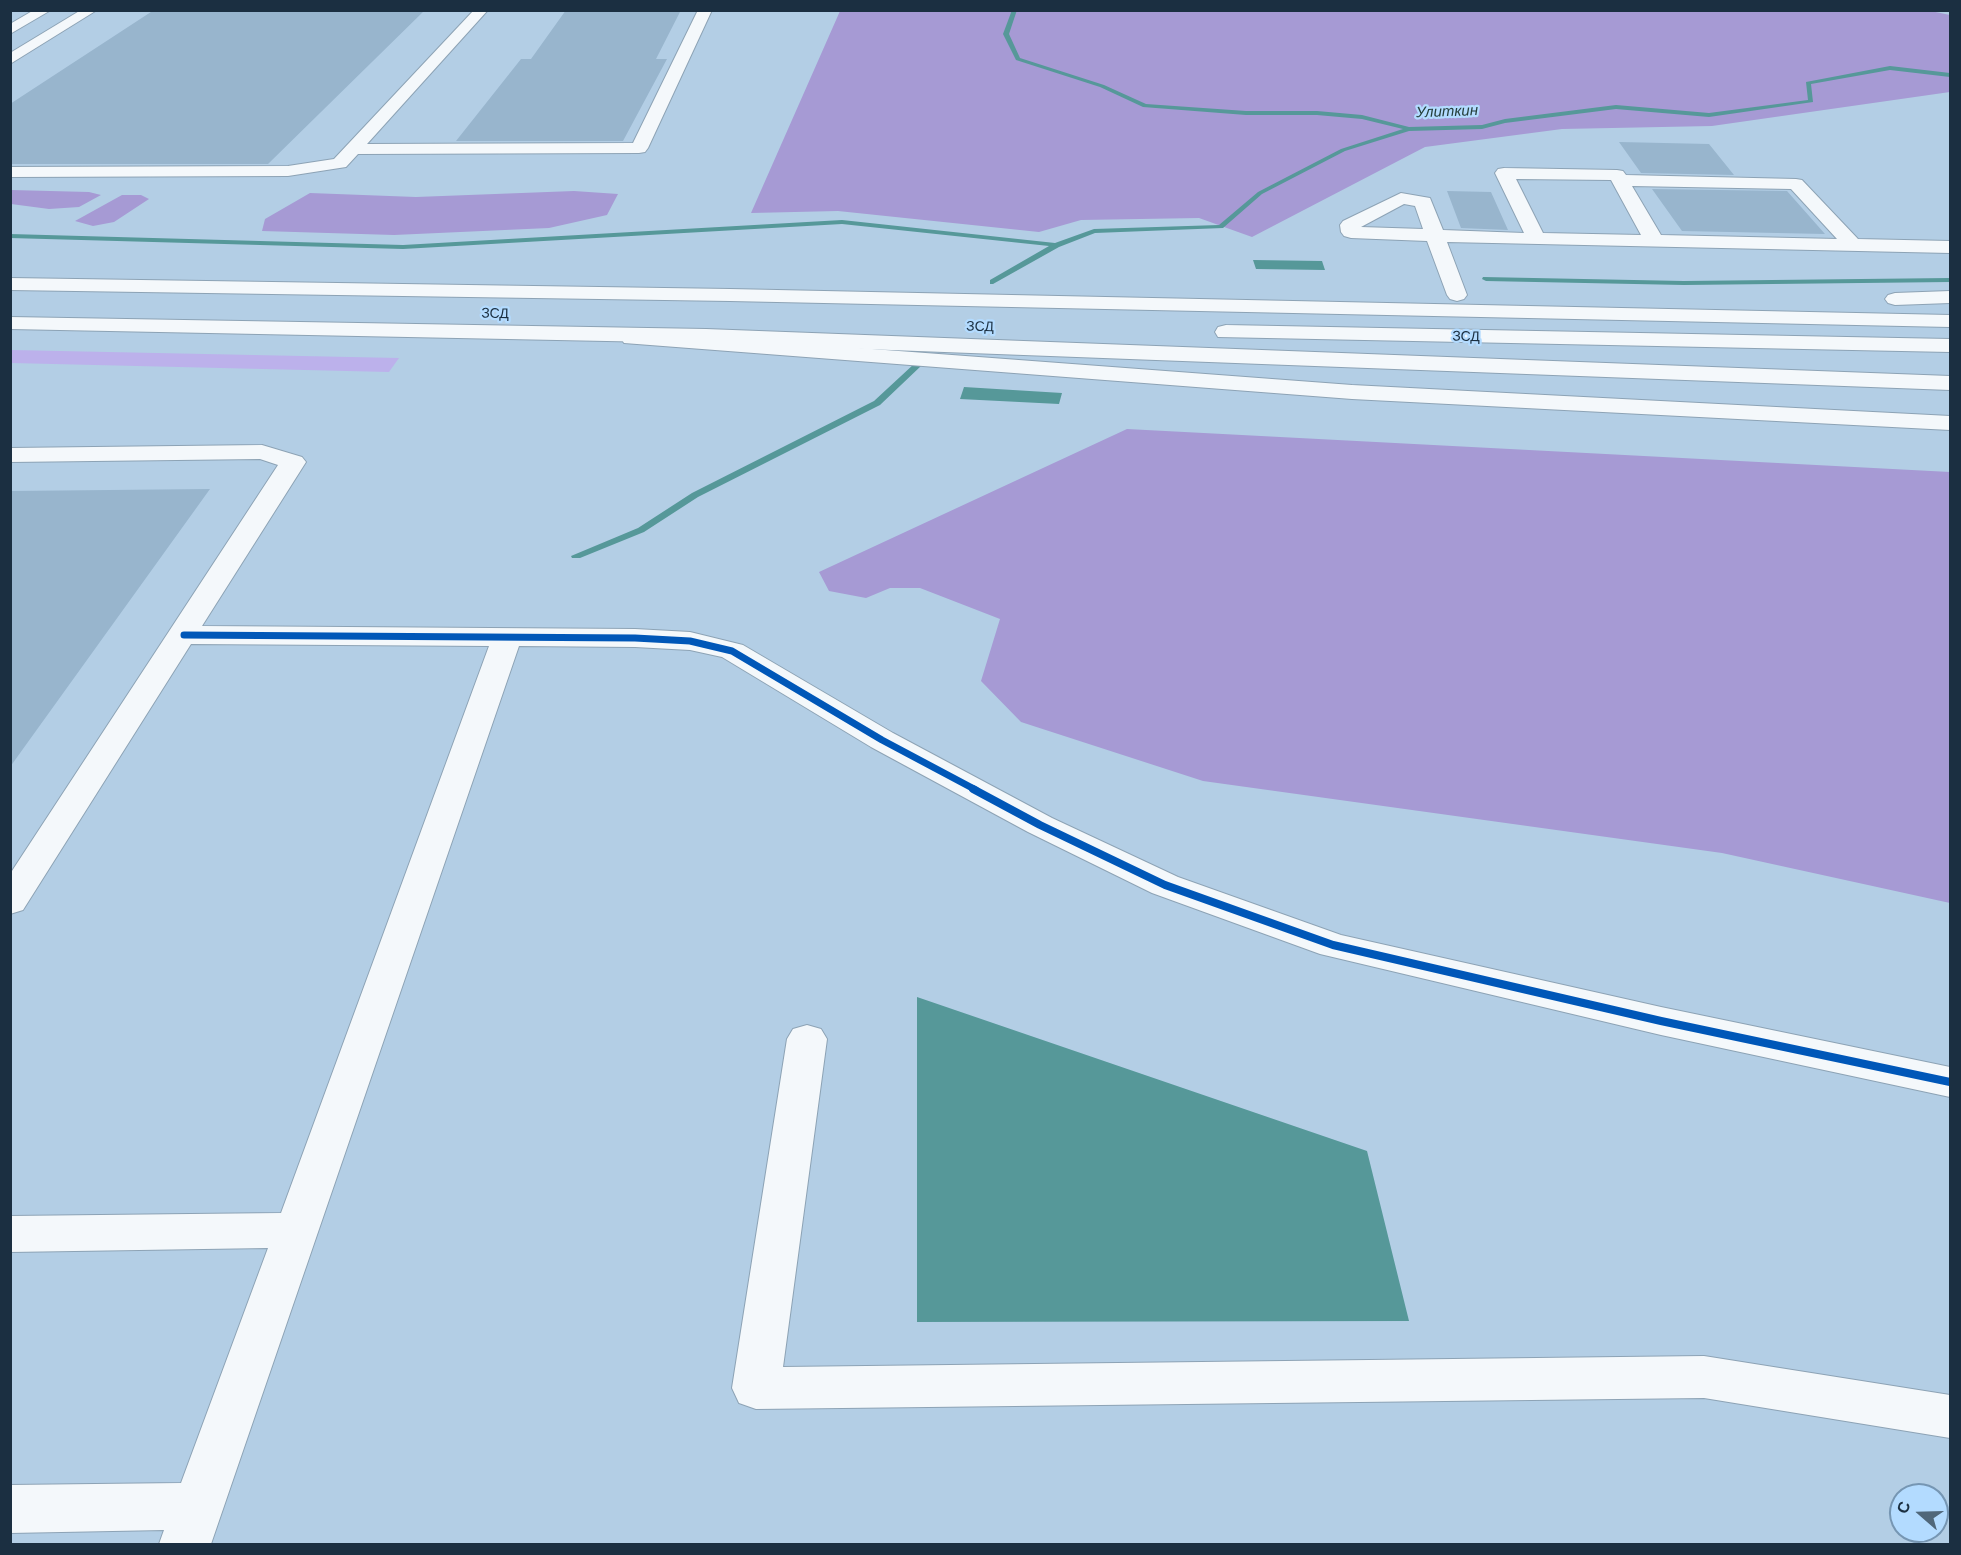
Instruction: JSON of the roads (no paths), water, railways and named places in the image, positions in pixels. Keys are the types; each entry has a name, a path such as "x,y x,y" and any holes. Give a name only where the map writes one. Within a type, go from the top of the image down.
{"main road":[{"path":"10,30 45,10"},
{"path":"10,60 91,10"},
{"path":"10,172 288,171 340,163 482,10"},
{"path":"353,149 639,148 705,10"},
{"path":"1536,238 1504,173 1617,175 1654,240"},
{"path":"1620,180 1796,184 1854,245"},
{"path":"1457,295 1435,235 1950,247"},
{"path":"491,291 851,283 1758,301 1950,297"},
{"name":"ЗСД","path":"10,284 491,291 1950,321"},
{"name":"ЗСД","path":"10,305 511,314 1091,330"},
{"path":"10,323 706,336 1501,364 1950,383"},
{"name":"ЗСД","path":"1209,332 1950,346"},
{"path":"586,334 1352,392 1950,423"},
{"path":"10,454 262,452 293,462 10,902"},
{"path":"184,634 679,640 732,651 882,740 1040,825 1165,885 1322,941 1661,1021 1950,1082"},
{"path":"10,1509 191,1525 507,637"},
{"path":"807,1039 756,1388 1704,1377 1950,1417"},
{"path":"10,1234 297,1230"}],"waterway":[{"path":"1015,10 1006,34 1018,59 1102,86 1145,106 1246,113 1317,113 1362,117 1407,128"},
{"name":"Улиткин","path":"1056,245 1094,231 1221,227 1260,193 1343,150 1408,129 1482,127 1505,121 1616,107 1709,115 1811,101 1808,83 1890,68 1950,75"},
{"path":"10,236 403,247 842,222 1056,245"},
{"name":"Улиткин","path":"993,282 1056,245"},
{"path":"1486,279 1684,283 1950,280"},
{"path":"576,556 641,530 695,495 877,403 917,366"}]}
